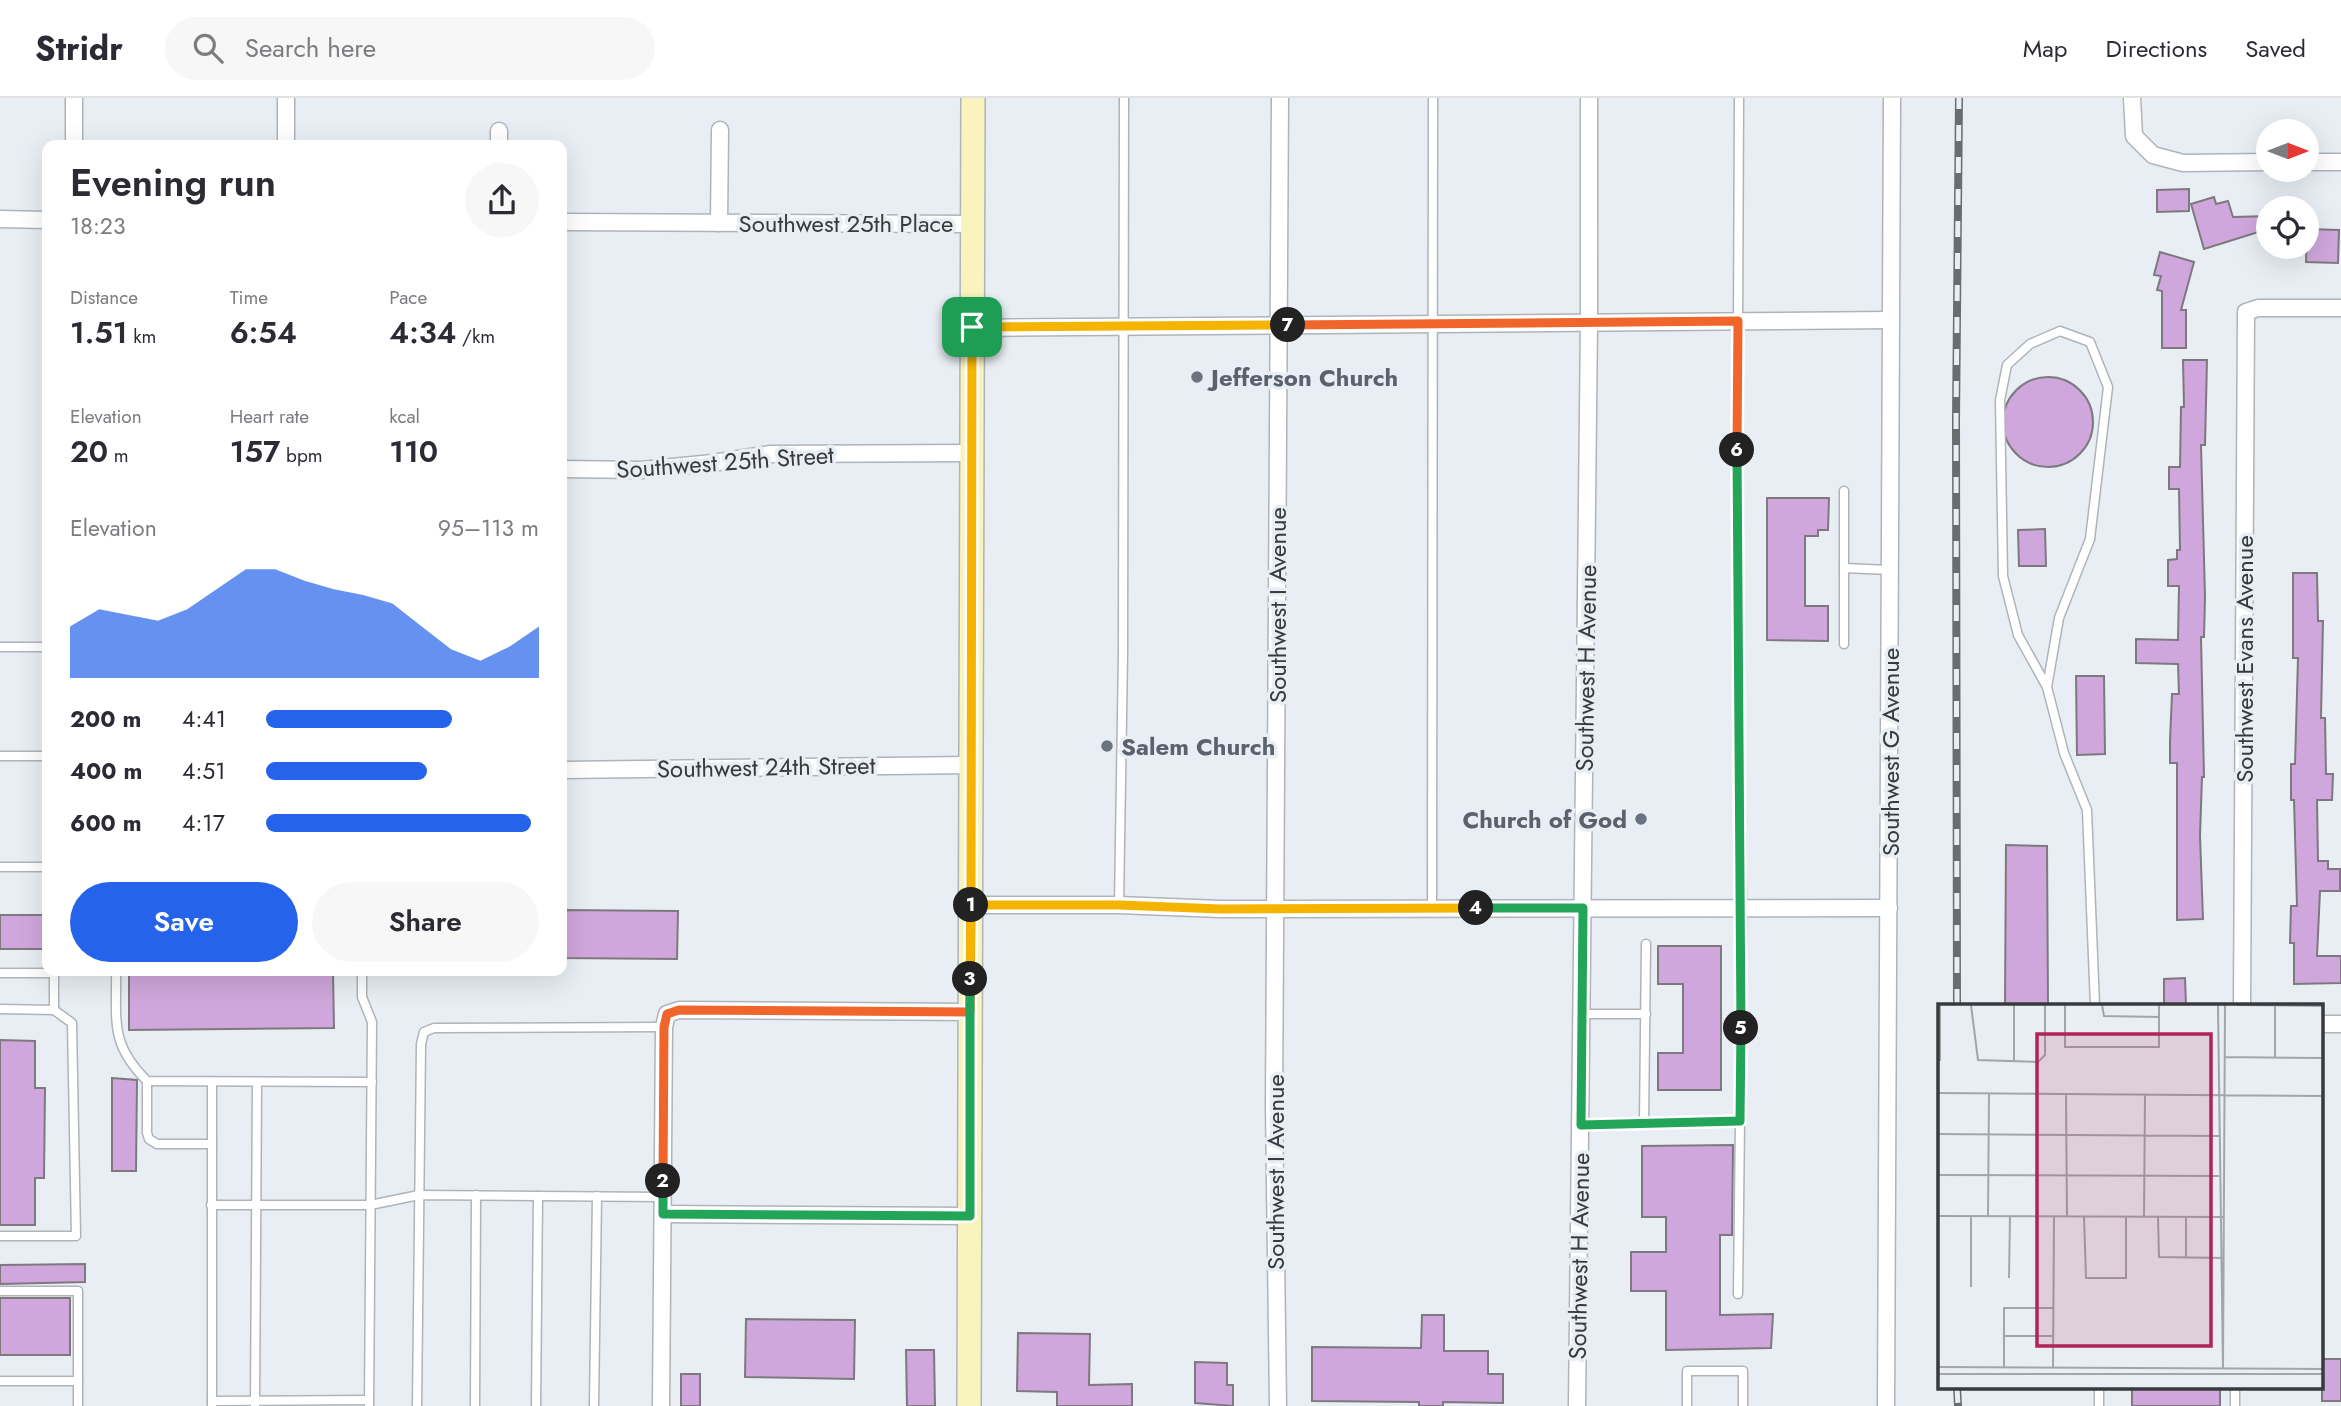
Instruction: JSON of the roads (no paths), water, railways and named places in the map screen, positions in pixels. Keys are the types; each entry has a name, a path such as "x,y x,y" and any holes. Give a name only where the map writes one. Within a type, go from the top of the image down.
{"street":[{"path":"74,98 74,140"},
{"path":"286,98 286,140"},
{"path":"970,1406 973,98"},
{"name":"Southwest I Avenue","path":"1278,1406 1275,909 1280,98"},
{"name":"Southwest H Avenue","path":"1577,1406 1589,98"},
{"name":"Southwest G Avenue","path":"1886,1406 1892,98"},
{"path":"2132,98 2134,136 2153,155 2183,163 2256,162"},
{"name":"Southwest 25th Place","path":"719,223 720,130"},
{"path":"2319,162 2341,162"},
{"path":"0,219 42,220"},
{"name":"Southwest 25th Place","path":"567,222 973,224"},
{"name":"Southwest Evans Avenue","path":"2242,1004 2246,312 2258,308 2341,308"},
{"path":"972,327 1891,320"},
{"name":"Southwest 25th Street","path":"567,469 641,470 713,464 770,454 972,453"},
{"name":"Southwest 24th Street","path":"567,770 971,765"},
{"path":"971,905 1275,909 1889,908"},
{"path":"661,1406 664,1027 667,1014 679,1010 970,1012"},
{"path":"663,1214 970,1216"}],"lane":[{"path":"1119,905 1124,653 1125,98"},
{"path":"1433,98 1433,909"},
{"path":"1738,1294 1742,908 1737,560 1739,98"},
{"path":"2047,687 2059,618 2090,539 2108,387 2090,342 2060,331 2030,344 2007,365 2000,400 2003,576 2018,635 2047,687 2064,754 2087,810 2095,1004"},
{"path":"1844,491 1844,644"},
{"path":"1844,568 1890,569"},
{"path":"0,648 42,647"},
{"path":"0,756 42,756"},
{"path":"0,867 42,867"},
{"path":"1644,1123 1646,944"},
{"path":"0,973 42,973"},
{"path":"54,976 54,1010"},
{"path":"116,976 120,1043 126,1058 147,1081 149,1139 157,1144 212,1144"},
{"path":"212,1082 212,1404 369,1403 372,1022 362,997 362,976"},
{"path":"0,1009 54,1010 72,1023 76,1236 0,1236"},
{"path":"1582,1014 1646,1014"},
{"path":"417,1406 421,1044 424,1032 434,1028 664,1027"},
{"path":"147,1081 372,1082"},
{"path":"255,1404 257,1082"},
{"path":"1581,1125 1740,1121"},
{"path":"211,1205 370,1205 419,1195 663,1197"},
{"path":"475,1406 476,1195"},
{"path":"536,1406 538,1196"},
{"path":"594,1406 597,1196"},
{"path":"0,1291 78,1291 78,1406"},
{"path":"1687,1406 1687,1371 1743,1371 1743,1406"},
{"path":"0,1381 78,1381"},
{"path":"2098,1388 2099,1406"},
{"path":"2235,1388 2235,1406"}],"railway":[{"path":"1957,1004 1956,420 1959,98"},
{"path":"1957,1388 1958,1406"}],"place":[{"name":"Jefferson Church","path":"1197,377"},
{"name":"Salem Church","path":"1107,746"},
{"name":"Church of God","path":"1641,819"}]}
